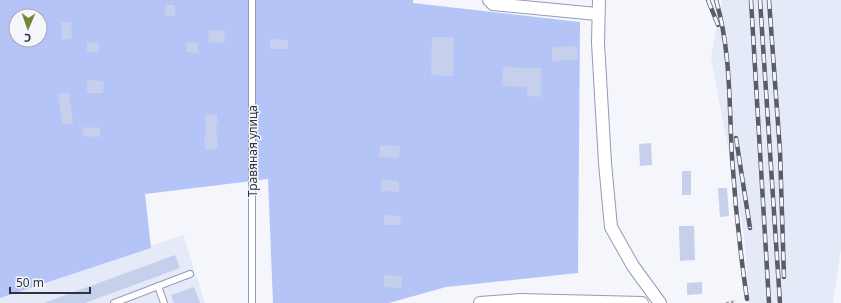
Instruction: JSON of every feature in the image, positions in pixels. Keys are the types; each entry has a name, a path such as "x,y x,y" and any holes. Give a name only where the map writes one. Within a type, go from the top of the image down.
{"street":[{"path":"489,0 492,4 597,14"},
{"path":"599,0 597,14 605,163 611,226 633,266 660,303"},
{"path":"480,303 520,300 642,303"}],"lane":[{"name":"Травяная улица","path":"252,0 252,303"},
{"path":"114,303 122,302 190,274"},
{"path":"158,286 164,303"}],"path":[{"path":"726,303 736,301"}],"shaded area":[{"path":"0,0 413,0 413,3 580,22 578,273 446,287 389,303 273,303 268,179 145,194 151,248 0,298"},
{"path":"722,0 841,0 841,248 833,303 749,303 744,234 711,58"},
{"path":"183,235 205,303 0,303 0,298"}],"building":[{"path":"165,5 175,5 175,16 165,16"},
{"path":"61,22 71,22 72,39 62,40"},
{"path":"209,30 225,31 224,43 208,42"},
{"path":"432,37 454,37 453,76 431,75"},
{"path":"270,39 288,40 288,49 270,49"},
{"path":"87,42 99,43 99,52 87,52"},
{"path":"187,43 198,43 198,53 186,52"},
{"path":"577,46 578,60 552,61 552,47"},
{"path":"503,67 541,68 541,97 527,96 527,87 502,86"},
{"path":"87,80 104,81 103,93 87,93"},
{"path":"69,93 73,124 62,124 58,94"},
{"path":"217,114 218,126 216,126 218,149 205,150 205,115"},
{"path":"83,127 100,128 100,137 83,136"},
{"path":"651,143 652,165 640,166 639,144"},
{"path":"380,145 400,146 399,158 379,157"},
{"path":"682,171 691,171 691,195 682,195"},
{"path":"381,180 399,181 399,192 381,191"},
{"path":"718,188 727,188 729,216 720,217"},
{"path":"384,215 401,216 400,225 384,225"},
{"path":"679,226 694,226 695,260 680,261"},
{"path":"175,255 180,268 85,303 44,303"},
{"path":"384,275 402,276 401,288 384,287"},
{"path":"702,282 702,294 687,295 687,283"},
{"path":"194,287 200,303 174,303 171,295"}],"railway":[{"path":"708,0 718,25"},
{"path":"716,0 721,19 727,58 732,157 740,245 747,299"},
{"path":"751,0 769,303"},
{"path":"760,0 780,303"},
{"path":"769,0 780,151 784,277"},
{"path":"736,138 750,228"}]}
